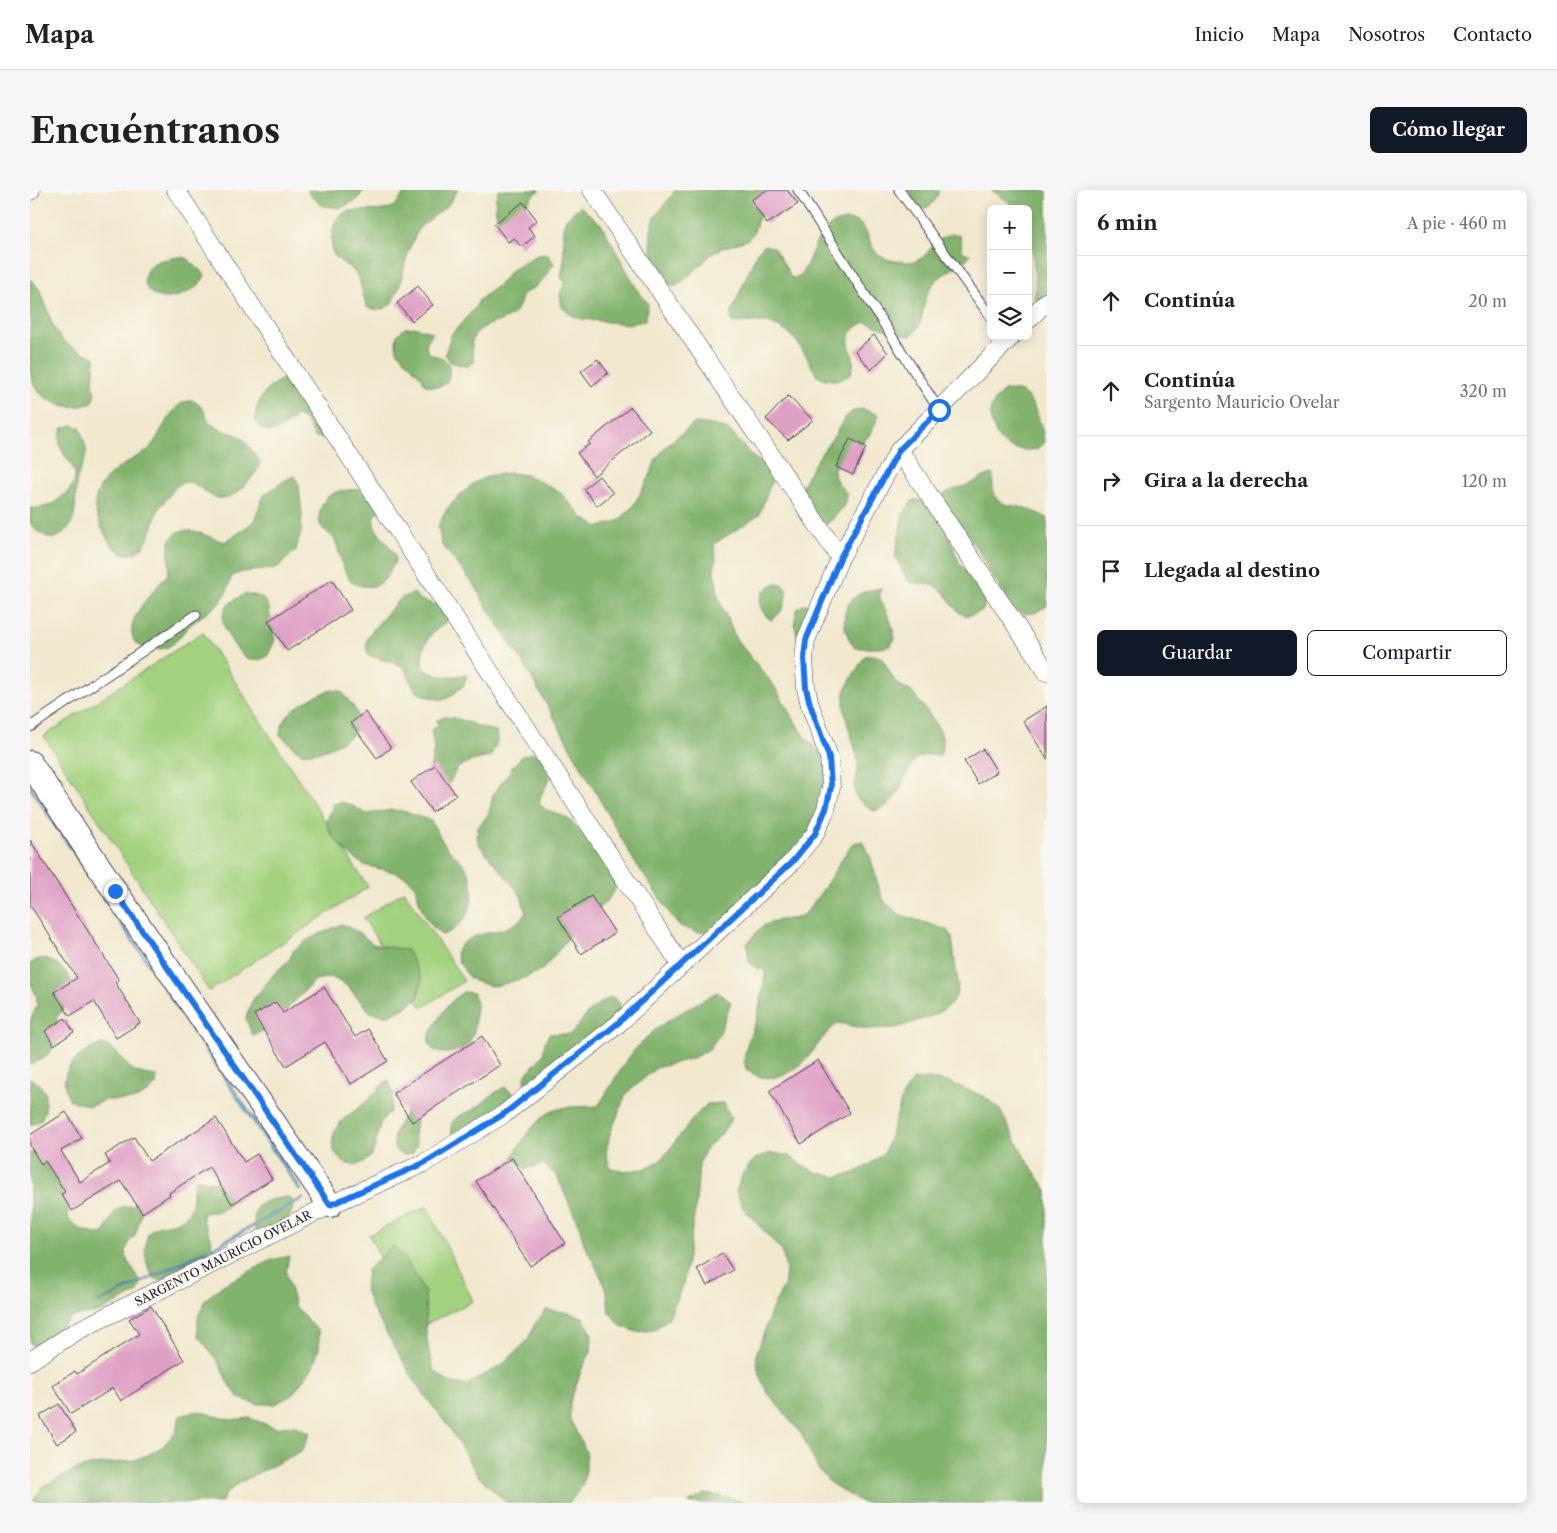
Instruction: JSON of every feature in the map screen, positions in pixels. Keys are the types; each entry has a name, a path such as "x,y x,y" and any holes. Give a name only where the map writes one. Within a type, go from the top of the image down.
{"street":[{"path":"176,190 681,965"},
{"path":"592,190 840,558"},
{"path":"1032,316 1047,301"},
{"name":"SARGENTO MAURICIO OVELAR","path":"30,1360 77,1332 330,1205 424,1163 504,1114 617,1024 792,862 815,834 826,809 831,787 829,757 806,688 804,659 806,640 840,558 899,450 1006,340"},
{"path":"899,450 1047,672"},
{"path":"30,763 115,891 330,1205"}],"lane":[{"path":"798,190 939,410"},
{"path":"899,190 987,312"},
{"path":"30,727 196,614"}],"green space":[{"path":"308,190 364,190 357,200 340,208 323,206 308,193"},
{"path":"406,190 458,190 448,205 419,228 408,252 399,288 391,304 384,309 376,310 367,307 360,281 356,274 333,253 331,244 333,230 336,221 341,215 355,210 391,208"},
{"path":"499,190 540,190 533,195 522,210 499,221 495,205"},
{"path":"675,190 778,190 762,198 759,217 753,234 747,240 722,248 712,254 677,286 663,280 655,265 651,247 653,222"},
{"path":"896,190 939,191 936,199 923,209 909,204"},
{"path":"991,190 1047,190 1047,306 1040,305 1034,298 1036,288 1032,242 1032,205 1013,205"},
{"path":"580,206 601,224 637,289 648,304 645,321 627,324 582,319 572,316 562,307 560,294 565,282 561,278 564,260 563,227 566,219"},
{"path":"845,220 860,224 867,233 875,251 880,256 895,261 913,262 918,260 937,241 952,234 960,236 963,252 971,255 933,284 926,296 921,321 915,332 910,336 892,332 866,322 853,330 849,339 853,361 850,375 837,380 830,380 817,376 796,340 781,328 771,324 756,322 732,322 731,313 757,252 764,245 773,247 791,278 799,277 825,229"},
{"path":"547,254 554,263 542,281 523,294 515,312 504,319 484,327 475,336 472,342 474,362 467,367 450,362 445,354 451,335 475,308 479,300 501,283 513,268 538,255"},
{"path":"178,257 187,258 205,275 200,284 186,293 172,298 161,298 153,294 147,288 145,281 146,273 150,266 159,261"},
{"path":"30,279 41,293 52,324 61,338 72,347 95,358 93,386 95,394 92,403 76,406 60,405 46,398 34,384 30,370"},
{"path":"415,327 433,333 426,348 431,354 444,359 449,366 449,378 441,386 425,385 422,378 397,351 397,335 405,328"},
{"path":"288,376 329,431 323,438 314,437 306,421 297,416 283,427 274,431 263,429 257,422 255,417 256,411 264,394 271,386"},
{"path":"1005,390 1021,392 1026,395 1034,407 1042,429 1044,442 1038,449 1012,448 1004,444 998,437 992,425 990,414 996,399"},
{"path":"191,400 203,409 214,426 242,438 260,462 258,469 235,494 225,498 217,498 190,483 179,484 159,508 149,537 142,548 130,554 123,553 111,544 98,519 95,504 99,489 110,475 148,450 175,409 180,404"},
{"path":"862,409 879,415 868,436 842,458 835,467 835,477 847,494 844,503 827,524 807,525 802,521 798,512 801,488 844,419 853,412"},
{"path":"695,423 713,425 730,431 752,456 775,473 759,515 714,544 716,560 714,570 719,599 736,639 775,687 803,735 827,760 827,779 803,849 713,933 696,932 678,925 634,861 525,666 484,603 476,587 442,545 438,526 447,509 474,483 491,475 510,473 527,475 560,492 584,519 599,527 618,521 632,508 650,476 656,459 668,444"},
{"path":"72,425 80,428 86,454 76,485 73,521 69,528 53,539 33,528 30,521 30,508 49,505 59,499 70,488 75,479 74,471 61,447 59,438 63,428"},
{"path":"993,474 993,492 999,501 1007,505 1025,508 1047,518 1047,606 1035,613 1025,614 1014,610 977,548 957,525 939,497"},
{"path":"295,476 299,486 302,514 301,532 296,550 276,569 242,572 232,576 223,598 218,604 188,627 170,646 157,649 137,644 133,638 133,623 140,608 167,574 169,568 169,546 174,535 184,530 224,542 254,521 264,495 287,479"},
{"path":"363,489 379,490 388,495 388,499 376,515 374,525 395,556 394,563 386,578 381,583 372,587 356,584 351,580 344,568 334,539 322,528 319,521 323,504 331,494"},
{"path":"913,500 924,503 933,511 945,527 959,562 984,594 983,610 973,615 965,615 955,608 941,590 927,584 908,581 895,556 903,515"},
{"path":"773,584 782,584 787,591 783,608 771,620 762,611 760,601 764,592"},
{"path":"881,588 879,596 891,622 895,639 890,646 855,648 848,636 844,622 847,608 850,602 860,593"},
{"path":"414,593 421,600 440,606 454,616 431,634 423,649 422,667 433,674 438,676 467,675 464,685 443,700 417,692 403,666 368,655 366,645 368,637 374,628 401,598"},
{"path":"245,594 262,598 268,605 275,640 267,657 258,660 252,660 242,654 232,642 223,621 224,612 228,605"},
{"path":"805,604 810,605 810,610 799,638 795,627 796,615 798,608"},
{"path":"203,632 368,887 209,991 44,736"},
{"path":"874,655 882,658 896,683 912,692 923,706 939,729 943,747 940,755 925,755 914,761 892,801 874,811 860,801 855,793 857,757 845,715 844,697 847,686 865,656"},
{"path":"332,690 341,691 358,716 359,725 343,741 316,752 299,752 280,735 286,718 299,706 315,696"},
{"path":"445,717 458,719 496,731 498,740 490,757 472,761 459,767 448,785 429,775 434,749 431,730 439,725 436,721"},
{"path":"533,753 542,755 550,779 541,795 539,804 546,810 571,821 583,835 591,840 618,876 614,892 607,901 570,933 566,941 543,969 527,977 491,986 474,981 468,976 458,961 456,952 467,940 511,926 526,913 521,896 480,846 477,838 478,828 489,813 493,795 516,762 522,756"},
{"path":"342,802 366,814 392,810 403,811 431,821 448,850 465,867 471,880 471,903 466,916 459,925 442,935 428,920 415,887 410,880 396,873 362,864 342,848 328,828 327,822 333,804"},
{"path":"862,841 870,856 884,901 899,914 947,930 952,937 958,986 956,996 951,1004 935,1015 896,1028 866,1029 839,1023 827,1033 806,1060 791,1071 770,1078 754,1074 746,1069 745,1056 759,1009 765,975 764,970 756,968 749,962 747,944 758,930 765,925 774,921 797,918 806,913 847,851 854,843"},
{"path":"404,891 464,981 422,1008 363,918"},
{"path":"342,924 358,932 373,944 407,950 422,980 418,998 403,1009 386,1016 370,1012 346,985 331,977 315,980 268,1029 252,1035 246,1018 252,1001 275,973 289,960 294,950 309,939"},
{"path":"45,958 57,964 67,974 73,992 68,1003 56,1018 59,1026 51,1051 44,1058 30,1065 30,1021 37,1006 37,997 30,982 30,964"},
{"path":"464,992 473,993 476,1001 475,1026 472,1038 466,1046 454,1052 440,1053 435,1051 431,1047 429,1036 449,1004"},
{"path":"717,992 731,1002 719,1035 709,1049 693,1058 656,1068 626,1094 610,1134 606,1152 610,1168 627,1171 644,1169 661,1160 695,1116 707,1104 724,1103 731,1119 721,1135 707,1147 699,1164 696,1204 684,1281 669,1318 654,1330 637,1332 621,1326 609,1312 607,1293 601,1277 584,1244 579,1226 557,1176 543,1164 525,1169 512,1158 532,1128 545,1115 562,1108 598,1106 623,1066 649,1035 677,1015"},
{"path":"610,997 616,999 619,1003 621,1014 525,1093 526,1074 543,1055 545,1042 549,1034 570,1034 589,1011"},
{"path":"102,1044 112,1048 133,1070 157,1076 156,1085 149,1092 132,1100 105,1100 89,1106 70,1100 65,1080 71,1065 84,1053"},
{"path":"30,1078 39,1084 45,1092 45,1110 41,1120 30,1126"},
{"path":"929,1079 949,1082 985,1097 999,1108 1025,1158 1047,1190 1047,1503 863,1503 830,1483 818,1469 802,1435 767,1392 759,1375 756,1355 774,1304 784,1287 786,1270 782,1251 743,1208 736,1191 743,1173 755,1159 771,1153 788,1155 803,1166 819,1173 837,1177 854,1173 870,1164 885,1152 903,1095 913,1080"},
{"path":"389,1081 393,1093 390,1112 381,1122 373,1153 365,1161 357,1165 342,1161 336,1154 333,1146 333,1137 337,1127 347,1116 369,1100 385,1082"},
{"path":"505,1087 517,1096 512,1116 493,1132 480,1138 453,1139 451,1127 454,1120 479,1106 494,1093"},
{"path":"406,1112 416,1121 414,1135 417,1144 413,1153 404,1155 396,1151 394,1136"},
{"path":"30,1152 52,1162 66,1188 68,1218 78,1228 95,1234 104,1233 119,1208 136,1205 142,1211 135,1236 129,1242 126,1251 127,1260 141,1283 138,1292 98,1313 72,1317 46,1340 45,1349 30,1343"},
{"path":"196,1178 221,1184 235,1199 221,1210 203,1213 204,1223 211,1238 211,1245 202,1259 186,1270 162,1281 152,1275 147,1263 145,1249 148,1234 157,1226 175,1222 187,1215 192,1206 193,1186"},
{"path":"286,1197 291,1198 293,1206 291,1214 280,1226 256,1235 254,1216 258,1206"},
{"path":"427,1206 473,1301 416,1329 369,1235"},
{"path":"392,1246 406,1259 425,1293 426,1333 429,1352 434,1370 448,1382 466,1385 501,1366 527,1341 535,1324 546,1310 565,1312 583,1317 592,1334 591,1352 582,1368 570,1403 570,1419 586,1452 586,1470 582,1486 571,1501 568,1503 507,1503 478,1476 450,1429 417,1385 370,1305 365,1289 367,1270"},
{"path":"289,1256 286,1273 295,1306 319,1332 319,1349 313,1367 292,1395 275,1404 256,1404 239,1398 228,1383 220,1365 198,1335 198,1316 206,1299 223,1285 272,1260"},
{"path":"198,1411 230,1420 249,1418 276,1428 293,1425 310,1433 303,1450 237,1484 225,1495 221,1503 32,1503 42,1487 75,1470 92,1465 131,1461 148,1455 163,1446 176,1432 180,1416"},
{"path":"705,1494 728,1497 745,1503 688,1503"}],"water":[{"path":"30,784 302,1190 299,1191 30,789"},
{"path":"303,1197 304,1199 215,1248 98,1302 214,1246"}],"building":[{"path":"767,190 787,190 798,204 767,224 751,200"},
{"path":"523,202 537,220 528,227 535,236 521,247 514,238 508,242 494,224"},
{"path":"418,286 433,305 412,321 397,303"},
{"path":"874,335 888,353 871,370 855,351"},
{"path":"598,359 608,373 592,386 581,371"},
{"path":"788,396 813,420 788,440 766,419"},
{"path":"631,407 650,430 594,476 577,453 590,444 588,442"},
{"path":"850,439 866,447 853,475 836,467"},
{"path":"599,476 613,493 597,506 584,489"},
{"path":"332,580 351,610 287,651 268,621"},
{"path":"1047,706 1047,759 1023,721"},
{"path":"365,712 391,748 377,758 351,723"},
{"path":"983,749 997,772 978,784 964,761"},
{"path":"435,765 456,795 432,812 411,782"},
{"path":"30,840 119,980 115,982 140,1023 116,1038 94,1001 70,1016 54,992 77,978 30,905"},
{"path":"591,896 615,933 581,954 558,917"},
{"path":"324,987 355,1037 368,1029 388,1061 351,1084 325,1042 286,1066 254,1015 276,1002 283,1013"},
{"path":"65,1018 74,1032 54,1045 45,1031"},
{"path":"482,1036 500,1065 412,1122 393,1093"},
{"path":"818,1060 850,1113 801,1144 769,1091"},
{"path":"66,1112 82,1138 61,1151 80,1182 110,1163 105,1155 134,1137 149,1161 216,1118 244,1162 257,1154 272,1179 232,1204 209,1167 142,1213 121,1181 72,1211 61,1194 65,1192 45,1161 41,1164 30,1146 30,1135"},
{"path":"512,1158 565,1243 530,1266 476,1181"},
{"path":"722,1253 733,1270 707,1286 697,1269"},
{"path":"151,1306 184,1360 121,1401 113,1388 71,1414 53,1386 75,1371 77,1374 139,1334 129,1319"},
{"path":"59,1404 76,1432 57,1444 40,1416"}],"route":[{"path":"115,891 330,1205 424,1163 504,1114 617,1024 792,862 815,834 826,809 831,787 829,757 815,721 806,688 804,659 806,640 840,558 899,450 939,410"}]}
